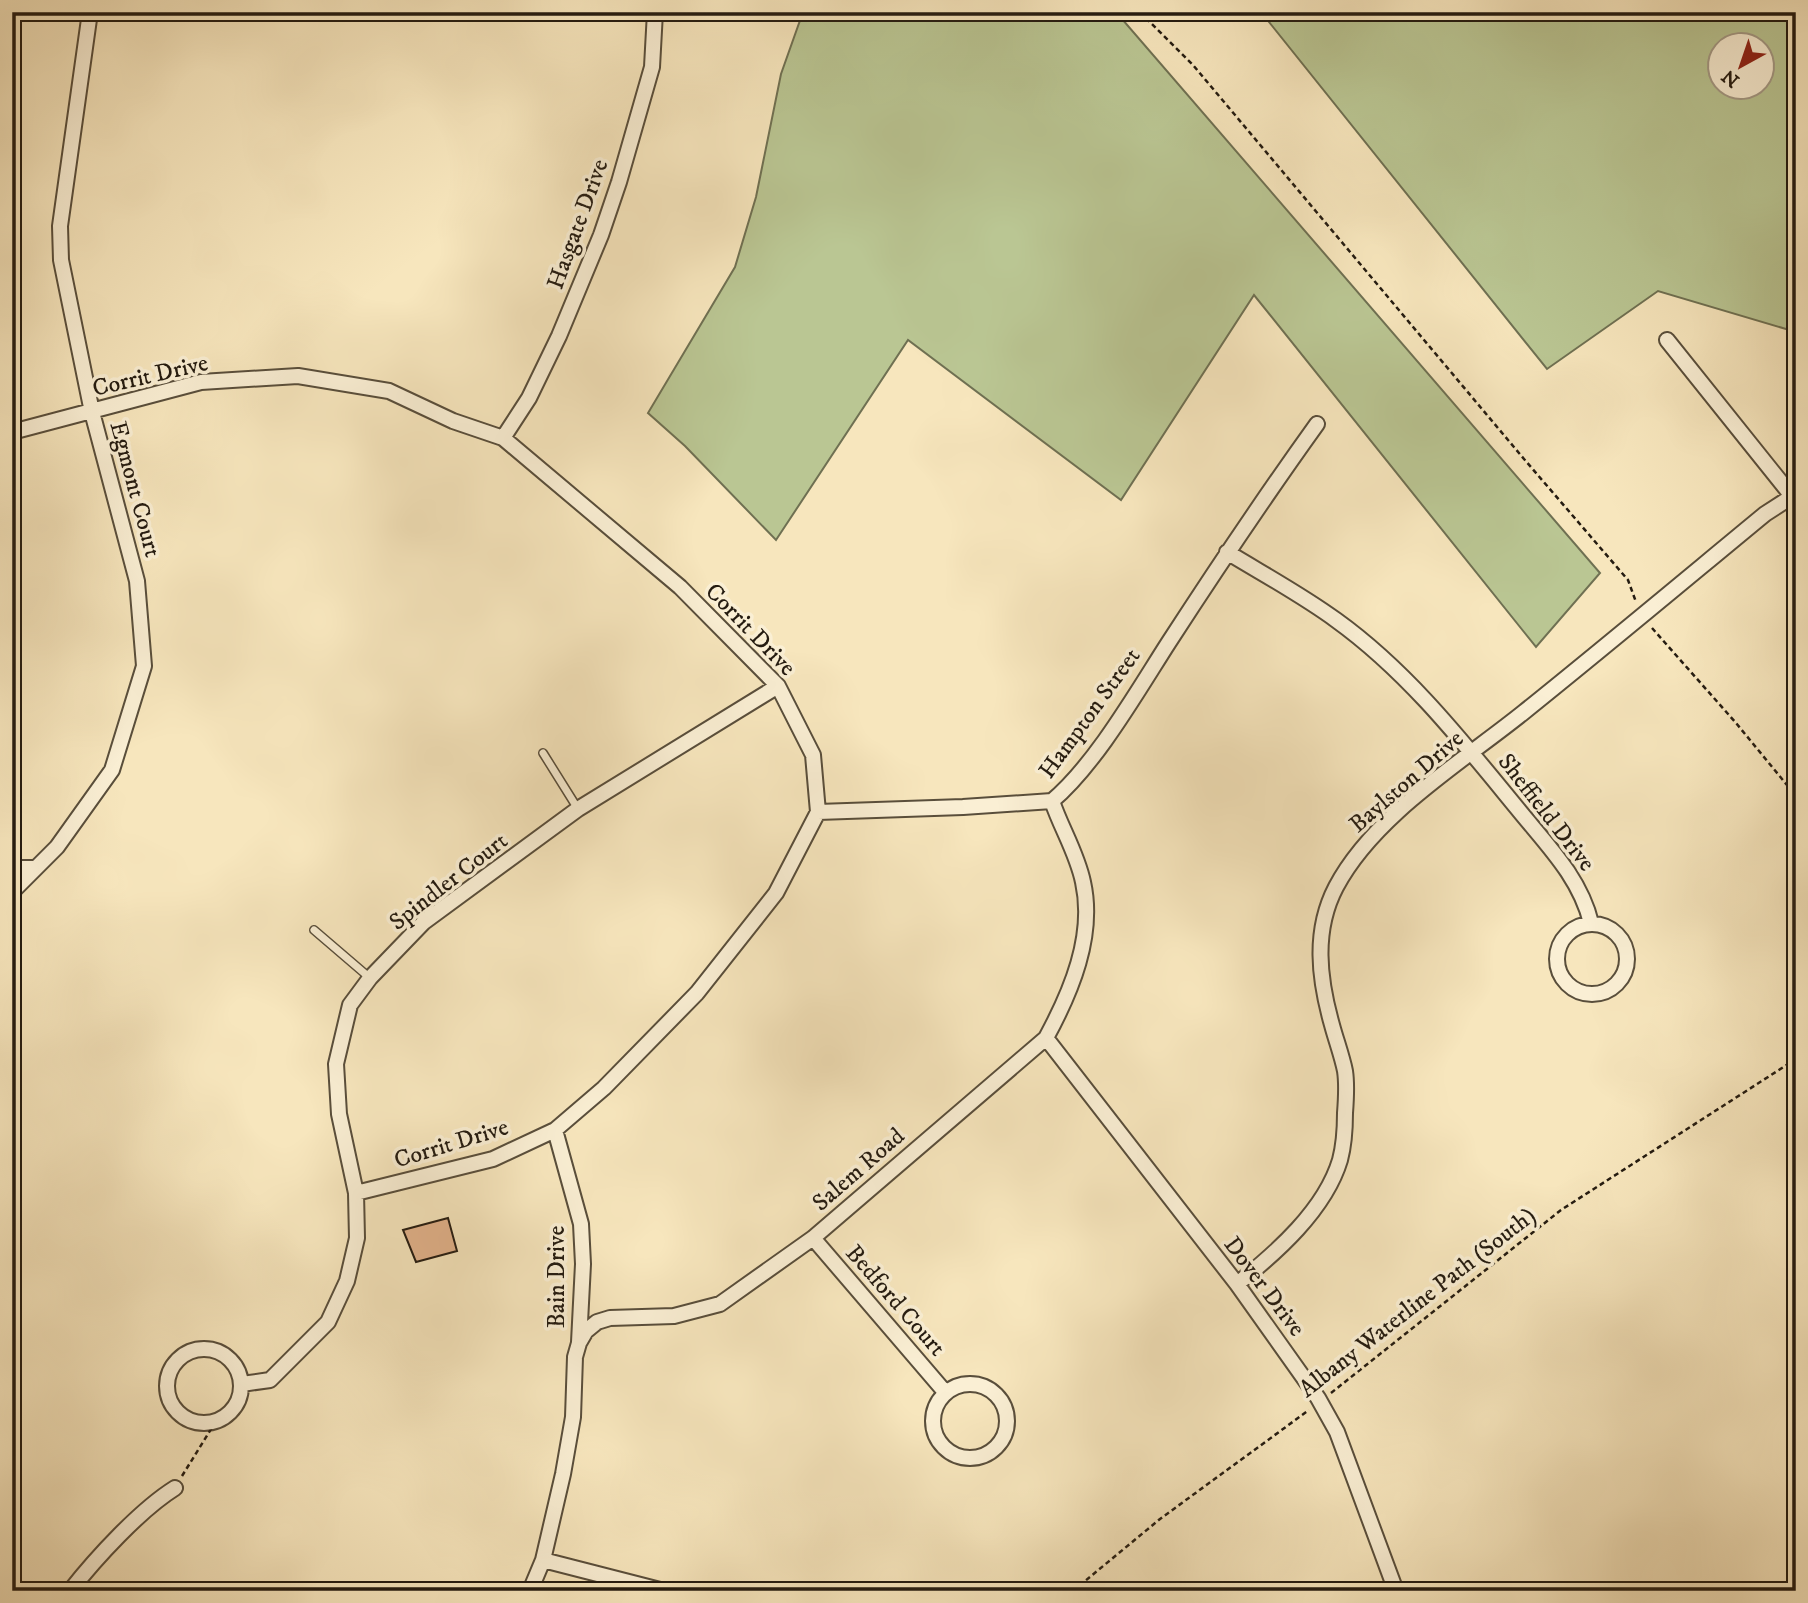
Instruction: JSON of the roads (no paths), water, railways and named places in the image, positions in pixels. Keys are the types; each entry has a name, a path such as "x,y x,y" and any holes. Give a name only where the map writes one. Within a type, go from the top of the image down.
{"street":[{"name":"Egmont Court","path":"12,892 57,847 112,770 144,666 137,581 92,412 61,260 60,226 90,12"},
{"name":"Hasgate Drive","path":"503,438 529,398 559,336 601,235 652,67 655,12"},
{"path":"1667,340 1794,495"},
{"name":"Corrit Drive","path":"12,432 201,382 298,376 389,391 453,421 503,438 680,587 778,685 813,755 818,813 776,893 696,993 604,1088 555,1130 493,1159 356,1194"},
{"name":"Hampton Street","path":"818,813 1052,801 1088,761 1129,705 1227,552 1317,424"},
{"name":"Baylston Drive","path":"1237,1284 1270,1258 1298,1229 1318,1204 1339,1162 1345,1135 1345,1072 1325,999 1320,963 1321,936 1334,891 1346,870 1370,838 1432,783 1472,754 1765,514 1794,495"},
{"name":"Sheffield Drive","path":"1227,552 1336,620 1397,670 1449,726 1563,865 1586,903 1591,923"},
{"name":"Spindler Court","path":"242,1384 270,1380 328,1322 346,1281 357,1238 356,1194 339,1115 336,1064 350,1005 370,978 424,922 579,808 778,685"},
{"name":"Salem Road","path":"579,1343 586,1331 597,1322 610,1318 674,1316 720,1304 813,1238 1046,1038 1066,1002 1078,966 1086,923 1084,883 1071,841 1052,801"},
{"path":"12,867 36,868"},
{"path":"1591,923 1612,930 1626,947 1628,959 1621,980 1602,993 1590,994 1569,985 1557,964 1562,941 1569,932 1591,923"},
{"name":"Dover Drive","path":"1046,1038 1237,1284 1320,1402 1337,1432 1396,1591"},
{"name":"Bain Drive","path":"555,1130 581,1224 583,1264 579,1343"},
{"name":"Bedford Court","path":"813,1238 946,1392"},
{"path":"530,1591 543,1560 563,1474 573,1417 575,1357 579,1343"},
{"path":"199,1349 212,1349 233,1362 242,1384 235,1407 227,1416 204,1423 181,1415 173,1406 167,1382 170,1370 177,1360 199,1349"},
{"name":"Bedford Court","path":"969,1383 993,1391 1006,1412 1007,1425 996,1448 975,1458 951,1453 942,1446 935,1436 933,1412 946,1392 969,1383"},
{"path":"70,1591 85,1572 158,1499 175,1488"},
{"path":"543,1560 664,1591"}],"lane":[{"path":"542,753 579,808"},
{"path":"314,930 370,978"}]}
